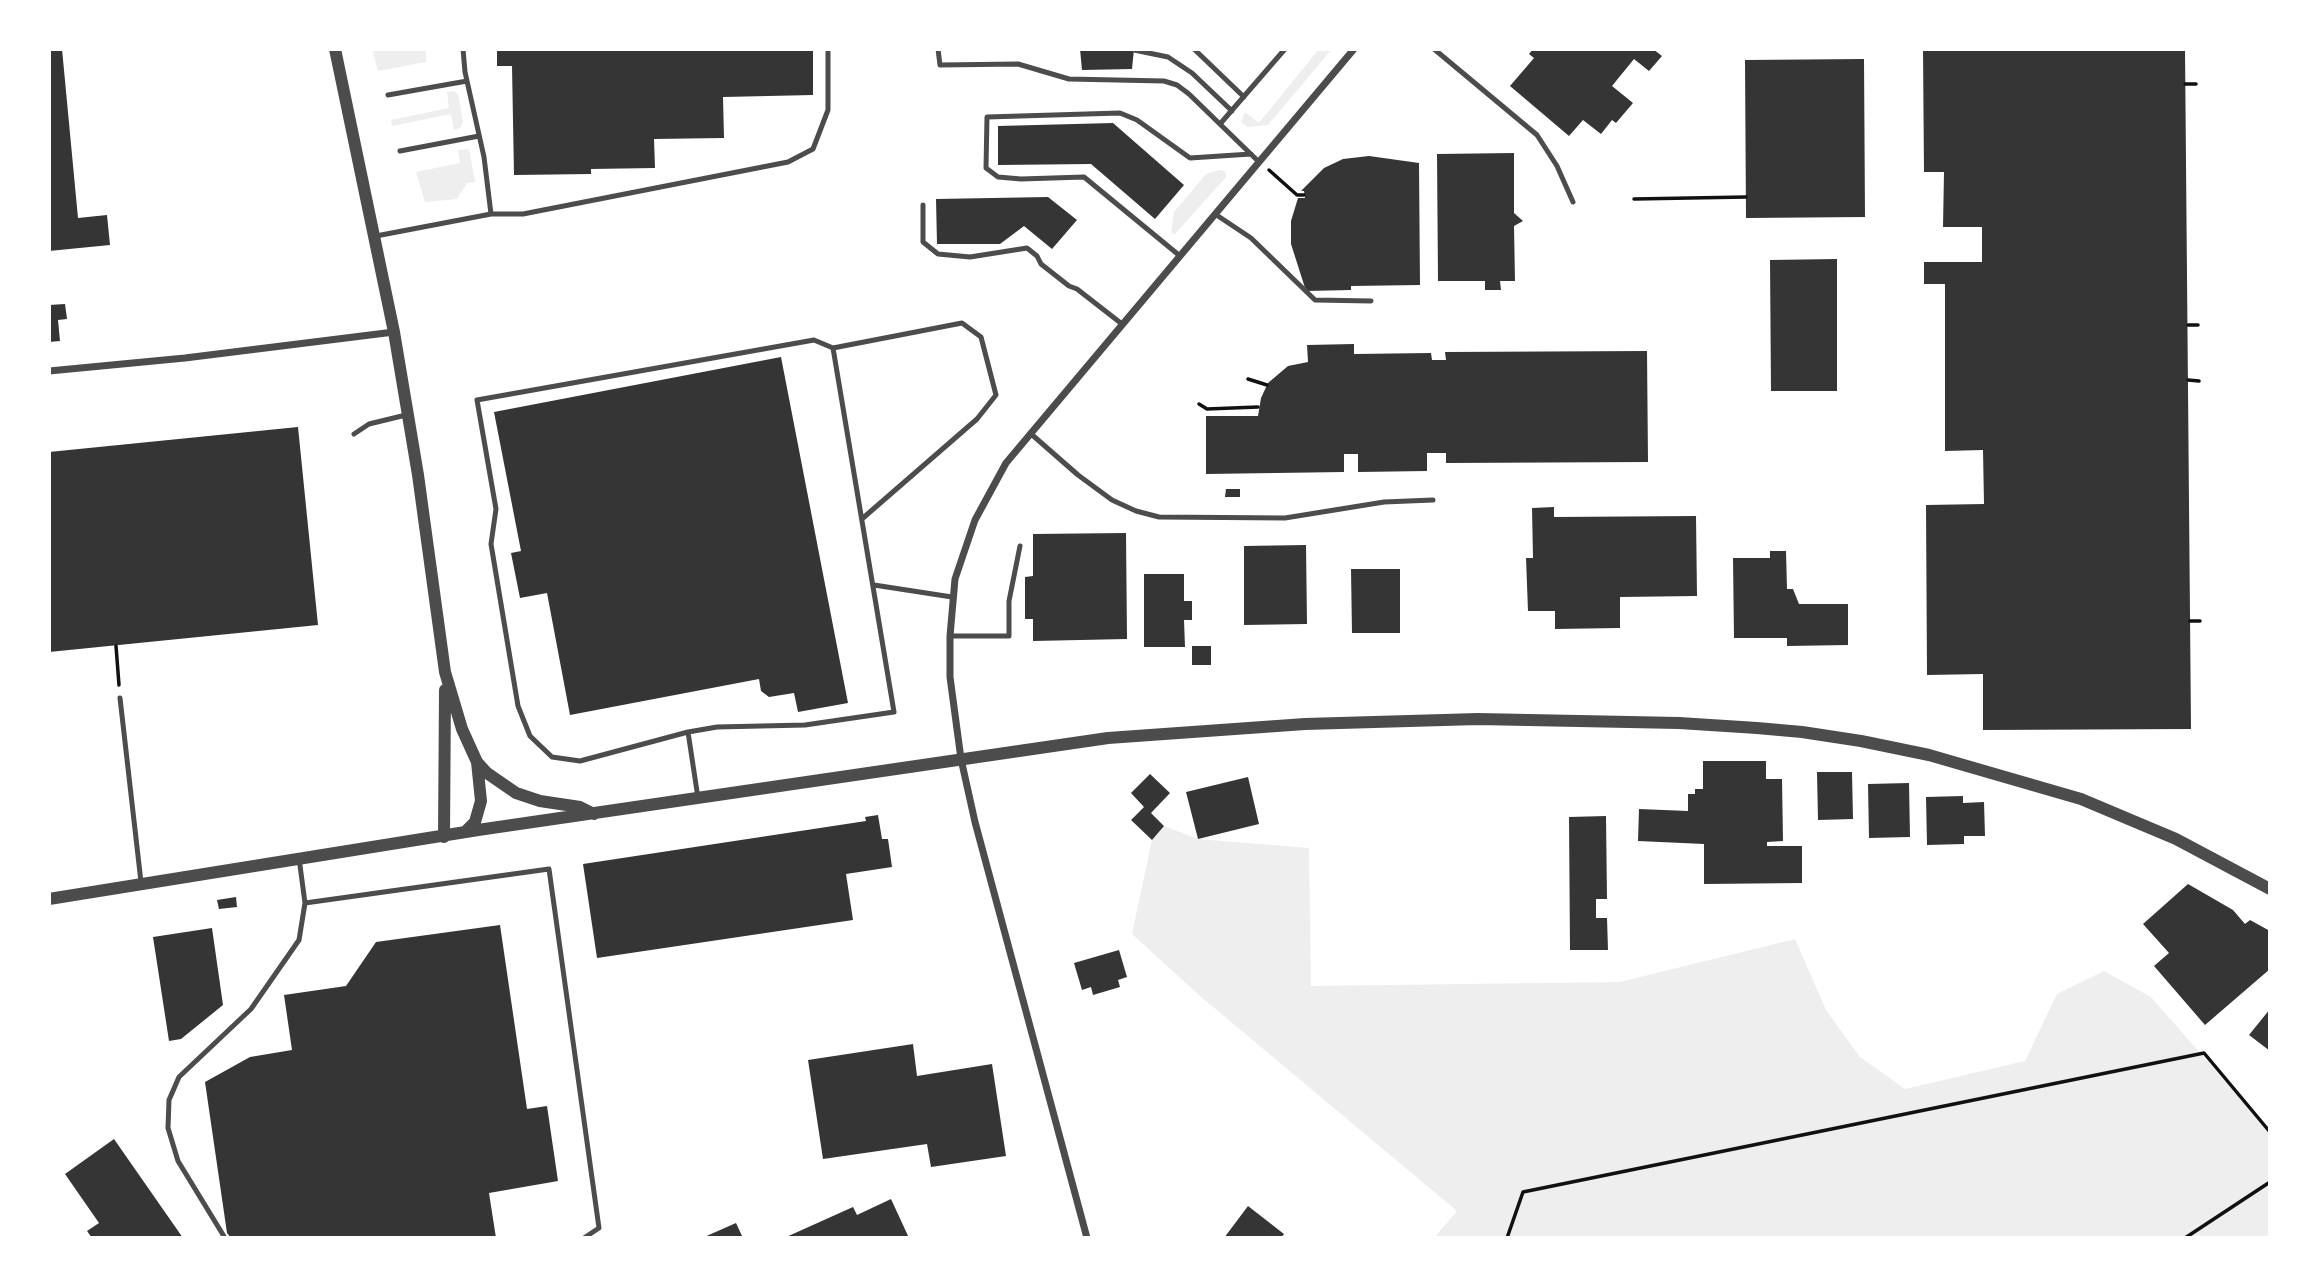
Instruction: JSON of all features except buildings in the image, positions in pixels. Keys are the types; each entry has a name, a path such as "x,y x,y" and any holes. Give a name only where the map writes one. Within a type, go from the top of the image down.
{"street":[{"path":"335,49 394,332 445,672 462,729 477,762 487,774 516,793 540,801 580,807 595,814"},
{"path":"1087,1238 975,822 961,759 952,705 952,597 965,544 980,508 1006,463 1354,49"},
{"path":"49,371 185,358 394,332"},
{"path":"444,837 445,672"},
{"path":"49,899 299,858 1119,737 1392,720 1679,723 1802,732 1929,754 2081,799 2176,839 2270,889"},
{"path":"462,834 470,828 479,814 481,789 477,762"}],"lane":[{"path":"463,49 467,81 484,157 491,214"},
{"path":"376,236 491,214 523,214 788,162 813,149 828,110 828,49"},
{"path":"938,49 940,65 1018,64 1069,79 1164,81 1177,85 1259,162"},
{"path":"1194,49 1244,97"},
{"path":"1220,124 1284,49"},
{"path":"1434,49 1537,135 1557,166 1573,202"},
{"path":"1134,50 1168,57 1192,73 1232,111"},
{"path":"388,95 467,81"},
{"path":"1180,256 1084,177 998,177 986,168 987,117 1120,113 1138,120 1190,158 1251,154"},
{"path":"400,151 479,136"},
{"path":"923,205 923,242 938,254 970,257 1027,248 1037,256 1041,264 1122,324"},
{"path":"1215,214 1251,238 1315,300 1371,302"},
{"path":"833,348 894,712 805,725 718,727 688,732 580,761 552,757 530,736 518,706 491,544 496,509 477,400 814,340 833,348 962,323 981,337 996,395 977,419 863,518"},
{"path":"354,433 369,424 408,415"},
{"path":"1030,433 1078,475 1112,500 1136,511 1159,517 1285,519 1384,502 1433,500"},
{"path":"950,636 1009,636 1009,601 1020,546"},
{"path":"874,585 952,597"},
{"path":"120,698 141,885"},
{"path":"688,732 698,798"},
{"path":"225,1238 178,1161 168,1128 169,1100 179,1077 251,1009 299,940 305,903 299,858"},
{"path":"305,903 549,869 598,1228 584,1238"}],"path":[{"path":"2185,84 2196,84"},
{"path":"1272,173 1297,195 1304,195"},
{"path":"1634,199 1746,197"},
{"path":"2188,325 2198,325"},
{"path":"1248,379 1267,385"},
{"path":"2188,380 2199,381"},
{"path":"1199,404 1207,409 1258,407"},
{"path":"2190,621 2200,621"},
{"path":"116,646 120,698"},
{"path":"1507,1238 1523,1192 2204,1053 2270,1132"},
{"path":"2185,1238 2270,1182"}],"shaded area":[{"path":"372,49 426,49 426,62 378,71"},
{"path":"1319,49 1332,49 1268,125 1248,127 1241,122 1245,112 1259,123"},
{"path":"447,92 458,94 463,122 460,128 454,130 451,114 392,126 391,120 449,108"},
{"path":"469,149 475,182 467,183 457,199 425,202 416,172 460,163 458,150"},
{"path":"1225,171 1226,177 1175,234 1171,233 1174,212 1206,174"},
{"path":"1164,826 1198,839 1309,848 1311,986 1620,982 1795,939 1826,1010 1860,1057 1905,1089 2025,1061 2057,994 2104,971 2151,997 2270,1133 2270,1238 1434,1238 1457,1211 1200,996 1132,934 1152,840"}]}
